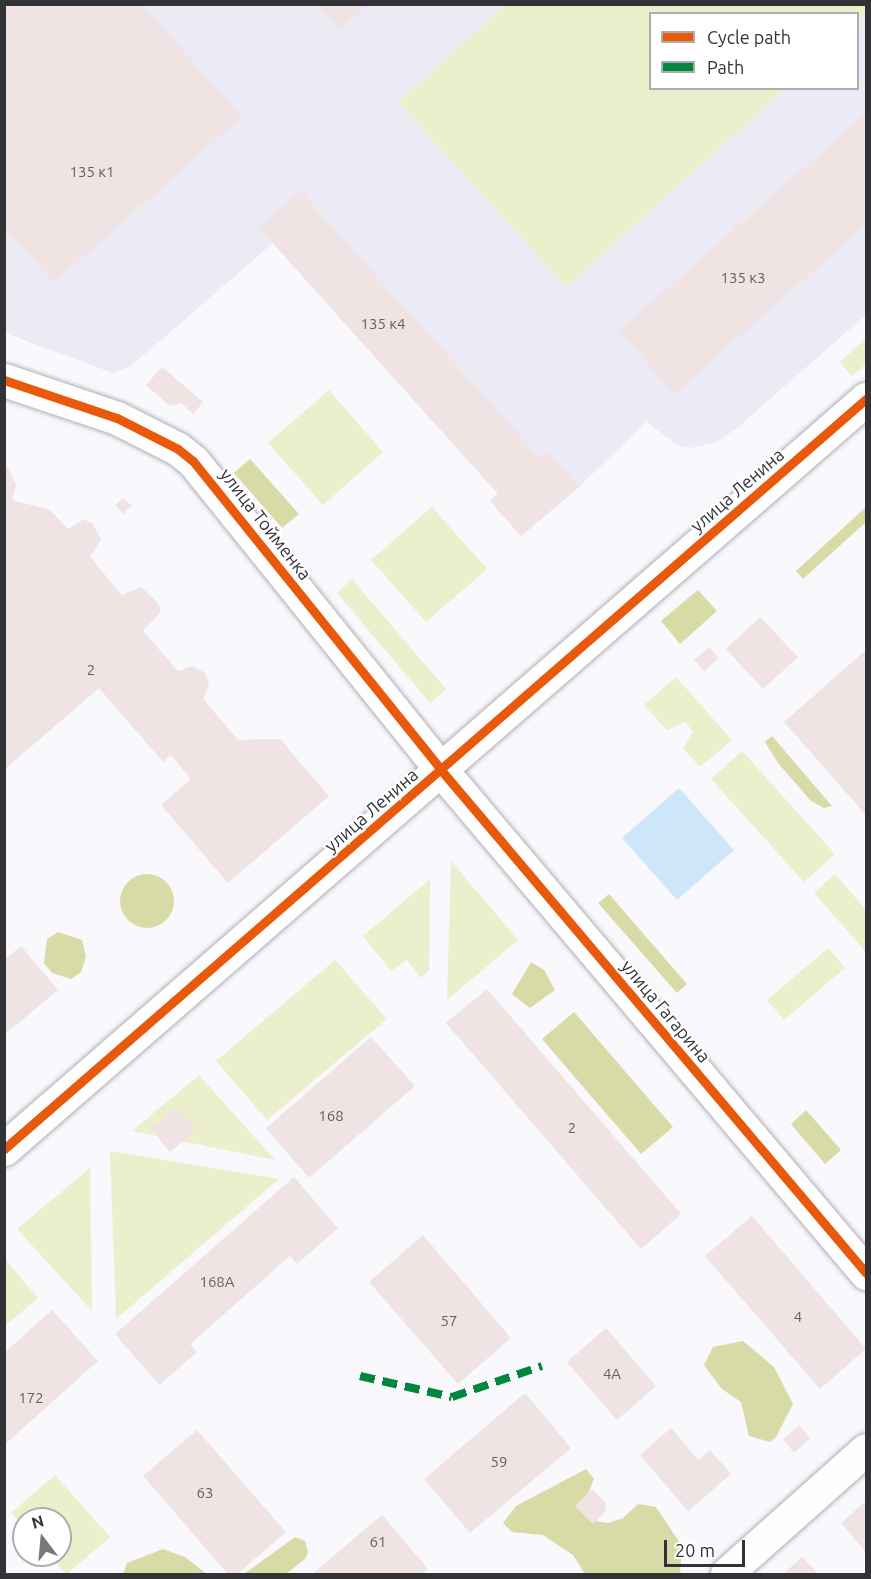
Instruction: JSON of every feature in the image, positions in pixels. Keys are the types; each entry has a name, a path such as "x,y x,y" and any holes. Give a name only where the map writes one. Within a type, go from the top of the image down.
{"street":[{"name":"улица Тойменка","path":"4,380 117,418 178,449 193,461 441,770"},
{"name":"улица Ленина","path":"4,1149 867,399"},
{"name":"улица Гагарина","path":"441,770 867,1273"},
{"path":"727,1575 867,1450"}],"shaded area":[{"path":"4,5 866,5 866,315 737,428 715,443 690,448 679,446 646,422 579,487 521,536 490,501 498,493 273,243 131,366 113,373 5,333"}],"green space":[{"path":"866,4 866,14 859,21 859,12 649,12 649,90 784,90 566,287 398,102 505,5"},
{"path":"866,338 866,364 852,376 840,362"},
{"path":"329,390 383,452 323,505 268,443"},
{"path":"250,459 299,514 282,528 234,473"},
{"path":"432,507 487,569 426,622 371,560"},
{"path":"866,507 866,522 803,579 796,571"},
{"path":"352,579 446,689 430,703 337,593"},
{"path":"698,590 717,611 680,644 661,621"},
{"path":"676,677 732,740 700,767 683,748 693,731 685,722 667,730 644,705"},
{"path":"772,736 832,806 824,808 811,801 778,763 765,742"},
{"path":"742,751 835,854 804,882 711,779"},
{"path":"451,861 518,940 447,1000"},
{"path":"147,874 157,876 166,882 172,891 174,901 172,911 166,920 157,926 147,928 137,926 128,920 122,911 120,901 122,891 128,882 137,876"},
{"path":"835,874 866,910 866,952 814,893"},
{"path":"430,879 429,970 421,978 407,960 391,971 363,936"},
{"path":"609,894 687,984 677,993 598,903"},
{"path":"58,932 82,940 86,957 81,972 71,979 52,973 44,963 47,939"},
{"path":"828,948 845,968 784,1020 767,1000"},
{"path":"335,960 387,1019 267,1120 216,1061"},
{"path":"531,962 544,970 555,990 530,1008 512,994"},
{"path":"574,1012 673,1127 641,1154 542,1039"},
{"path":"199,1075 275,1160 132,1131"},
{"path":"806,1110 841,1150 825,1164 791,1124"},
{"path":"110,1151 279,1179 116,1319"},
{"path":"90,1168 92,1311 17,1229"},
{"path":"5,1259 38,1298 4,1326"},
{"path":"743,1341 774,1367 793,1404 776,1437 770,1442 749,1436 741,1402 722,1389 704,1365 713,1347"},
{"path":"586,1469 594,1479 585,1501 595,1521 608,1523 623,1518 638,1504 656,1507 682,1546 680,1574 585,1574 573,1555 543,1535 512,1532 503,1523 516,1506"},
{"path":"55,1475 110,1537 67,1574 60,1567 72,1567 72,1507 18,1507"},
{"path":"295,1537 305,1541 308,1552 305,1559 286,1574 244,1574"},
{"path":"163,1549 185,1557 207,1574 123,1574 127,1563"}],"water":[{"path":"679,788 734,850 677,900 622,838"}],"building":[{"path":"4,4 142,4 242,117 54,283 4,227"},
{"path":"317,4 369,4 340,30"},
{"path":"866,113 866,225 674,394 619,331"},
{"path":"300,191 540,458 546,452 579,487 521,536 490,501 498,494 259,228"},
{"path":"162,367 203,402 193,414 181,403 170,406 146,385"},
{"path":"4,459 16,485 12,500 50,510 68,529 84,519 92,523 101,539 90,557 122,595 141,587 158,603 161,612 143,631 178,671 192,666 205,673 209,686 203,699 238,740 280,739 329,796 228,883 161,805 191,779 171,755 163,762 99,688 4,770"},
{"path":"123,498 132,506 123,514 115,505"},
{"path":"760,617 798,657 763,689 726,649"},
{"path":"709,647 719,658 704,671 694,660"},
{"path":"866,650 866,815 784,722"},
{"path":"21,946 58,990 4,1035 4,960"},
{"path":"487,989 681,1214 641,1249 446,1023"},
{"path":"371,1037 415,1086 309,1178 266,1128"},
{"path":"176,1107 196,1130 170,1152 151,1129"},
{"path":"294,1177 338,1228 297,1264 290,1256 190,1344 197,1352 159,1385 115,1334"},
{"path":"752,1216 866,1349 820,1389 705,1256"},
{"path":"423,1235 511,1338 458,1384 369,1282"},
{"path":"52,1310 98,1361 4,1445 4,1353"},
{"path":"606,1328 656,1386 617,1420 567,1362"},
{"path":"525,1393 571,1448 470,1533 424,1479"},
{"path":"799,1425 810,1439 794,1453 783,1439"},
{"path":"671,1428 698,1460 710,1450 731,1474 688,1511 640,1455"},
{"path":"197,1430 286,1532 237,1574 228,1574 143,1476"},
{"path":"592,1489 605,1502 606,1511 593,1524 575,1506"},
{"path":"866,1501 866,1552 841,1523"},
{"path":"382,1515 428,1569 422,1574 312,1574"},
{"path":"802,1557 818,1574 783,1574"}],"marked path":[{"path":"360,1376 452,1397 542,1366"}],"cycle path":[{"path":"4,380 117,418 178,449 193,461 441,770 866,1273"},
{"path":"4,1149 866,399"}]}
